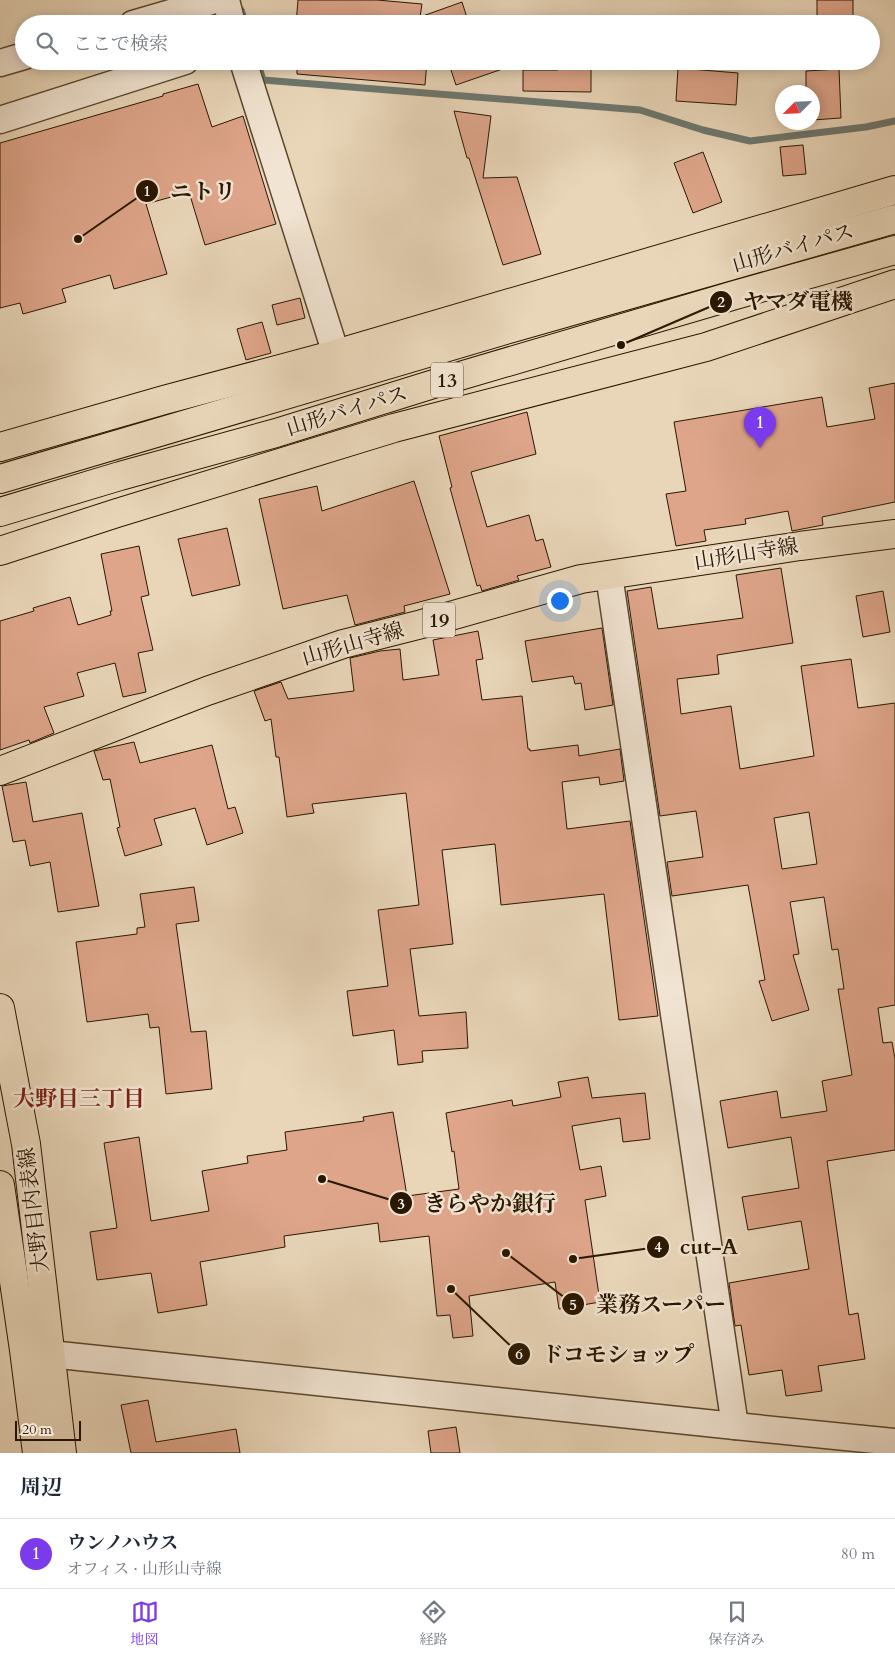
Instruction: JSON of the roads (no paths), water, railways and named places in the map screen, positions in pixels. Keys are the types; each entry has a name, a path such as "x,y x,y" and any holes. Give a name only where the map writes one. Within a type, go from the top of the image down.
{"main road":[{"path":"0,447 164,400 336,354 895,190"},
{"name":"山形バイパス","path":"0,479 503,331 895,219"},
{"name":"山形バイパス","path":"0,512 285,430 735,294 895,250"},
{"path":"0,551 394,428 706,347 895,284"},
{"name":"山形山寺線","path":"0,771 208,691 343,644 422,624 581,579 800,546 895,534"},
{"name":"大野目内表線","path":"0,1008 26,1144 25,1351"},
{"name":"大野目内表線","path":"0,1185 25,1351"},
{"path":"25,1351 37,1453"},
{"path":"25,1351 62,1453"}],"street":[{"path":"164,15 215,0"},
{"path":"226,0 230,15"},
{"path":"0,63 15,59"},
{"path":"0,120 157,70"},
{"path":"246,70 336,354"},
{"path":"609,575 735,1426"},
{"path":"25,1351 895,1442"}],"waterway":[{"path":"241,10 243,15"},
{"path":"260,70 263,80 640,110 703,130 750,141 866,127 895,121"}],"place":[{"name":"ニトリ","path":"78,239"},
{"name":"ヤマダ電機","path":"621,345"},
{"name":"ウンノハウス","path":"760,448"},
{"name":"きらやか銀行","path":"322,1179"},
{"name":"業務スーパー","path":"506,1253"},
{"name":"cut-A","path":"573,1259"},
{"name":"ドコモショップ","path":"451,1289"}],"district":[{"name":"大野目三丁目","path":"79,1099"}]}
